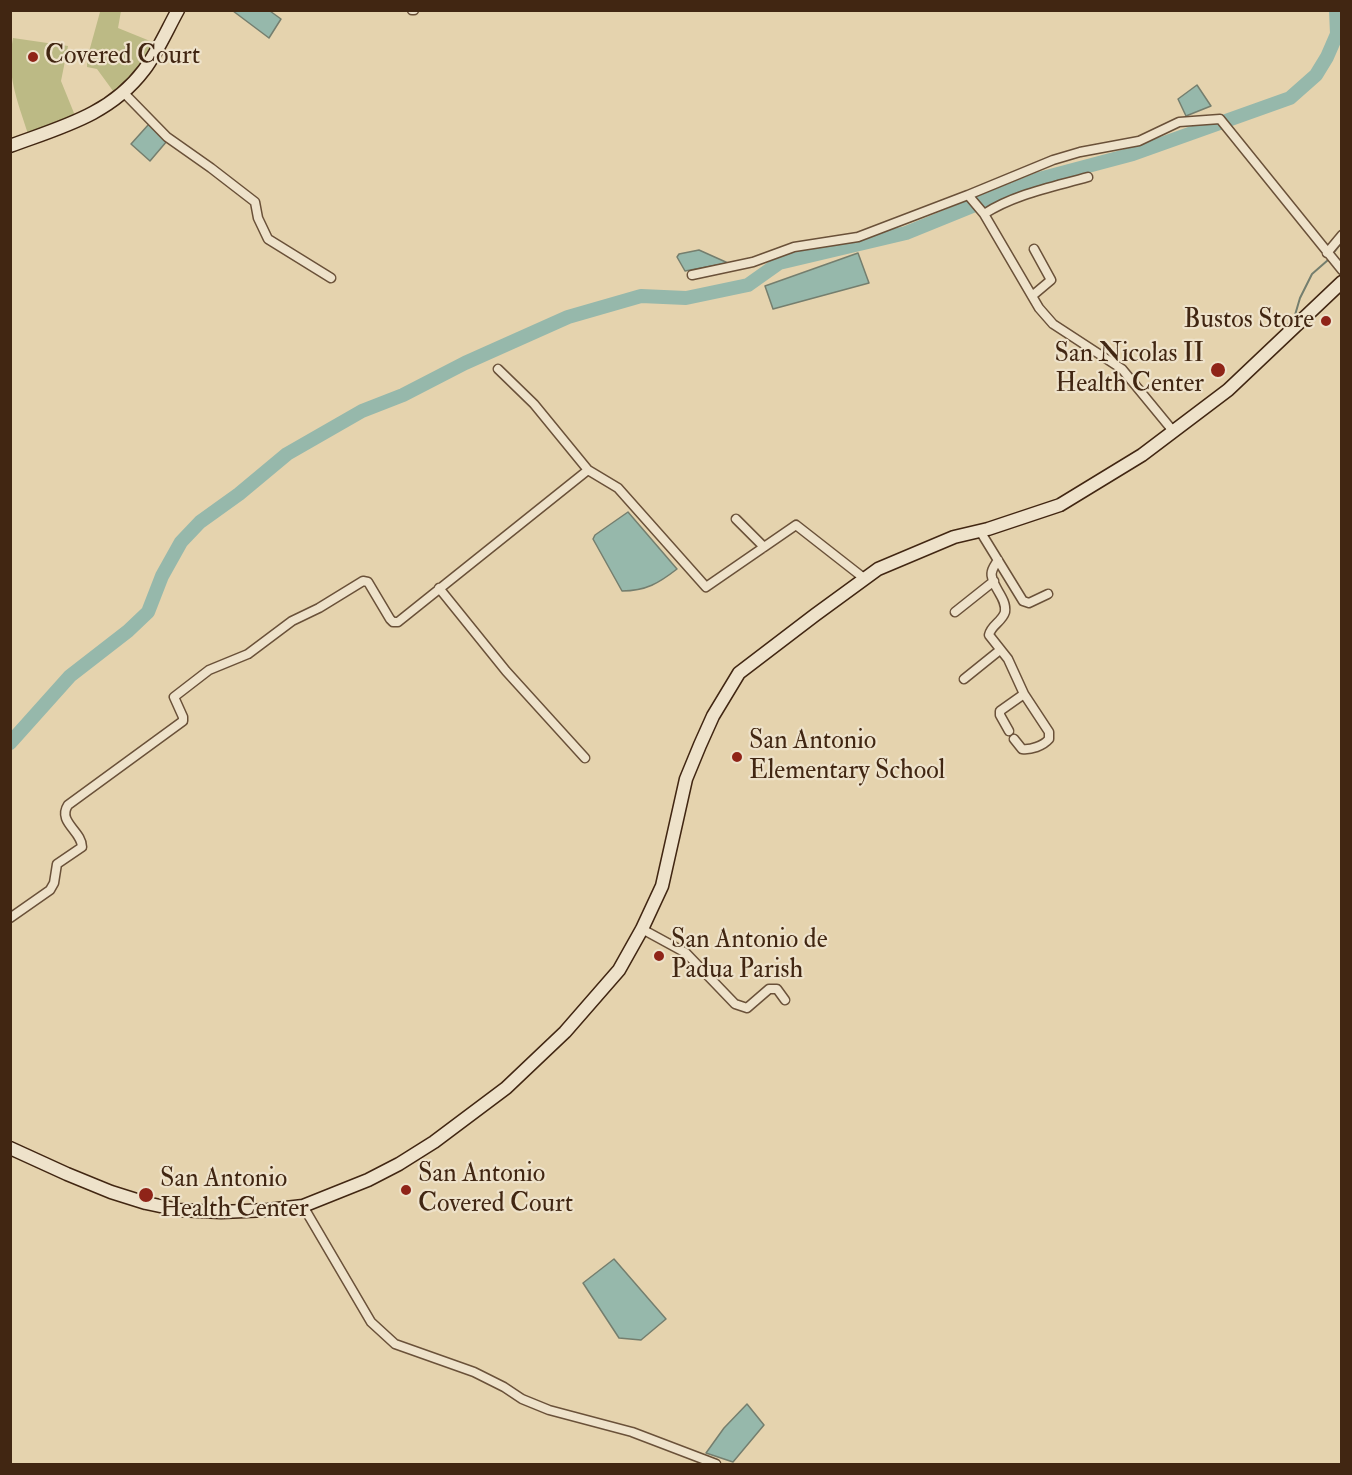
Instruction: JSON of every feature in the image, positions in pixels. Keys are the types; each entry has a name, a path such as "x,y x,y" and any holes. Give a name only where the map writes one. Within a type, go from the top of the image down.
{"street":[{"path":"10,146 90,116 124,93 145,69 178,10"},
{"path":"124,93 167,137 255,202 258,218 267,239 331,278"},
{"path":"692,275 753,262 794,247 858,237 969,197 1053,160 1080,152 1139,141 1179,122 1220,119 1341,270"},
{"path":"982,211 1026,194 1088,177"},
{"path":"969,197 982,211 1039,308 1053,324 1122,369 1173,431"},
{"path":"1330,256 1341,235"},
{"path":"1032,296 1052,280 1034,249"},
{"path":"10,1148 111,1192 146,1203 179,1210 221,1212 303,1206 368,1180 434,1142 506,1088 565,1032 606,988 619,970 662,886 686,779 713,716 739,673 878,569 954,537 1060,505 1142,455 1228,390 1341,282"},
{"path":"498,369 534,404 588,470 618,488 706,587 796,525 865,579"},
{"path":"10,918 50,890 54,884 57,864 82,848 81,841 65,818 68,805 183,721 174,697 209,670 248,654 292,621 319,608 359,583 368,582 393,622 398,622 588,470"},
{"path":"736,519 764,547"},
{"path":"980,531 1023,601 1029,603 1048,594"},
{"path":"998,560 992,571 1005,605 1005,613 1002,619 990,629 989,635 1008,659 1024,694 1049,732 1049,739 1045,744 1027,750 1022,749 1000,715 1000,711 1024,694"},
{"path":"955,612 994,581"},
{"path":"440,588 506,670 585,758"},
{"path":"964,679 1000,650"},
{"path":"642,929 686,953 735,1004 747,1008 769,989 777,989 785,1000"},
{"path":"303,1206 371,1322 395,1344 474,1372 522,1399 549,1410 632,1432 716,1464"}],"shaded area":[{"path":"96,11 121,11 118,28 155,43 142,67 116,95 97,69 87,67 87,59 100,12"},
{"path":"233,11 270,11 281,19 269,38"},
{"path":"13,38 68,46 61,81 76,118 28,134 12,75"},
{"path":"1197,85 1211,106 1186,116 1178,99"},
{"path":"149,124 167,141 150,161 131,144"},
{"path":"699,250 728,263 685,271 677,257 679,254"},
{"path":"858,253 869,283 773,309 765,286"},
{"path":"628,512 677,569 652,585 638,590 622,591 593,539 595,535"},
{"path":"614,1259 666,1319 641,1340 619,1338 583,1283"},
{"path":"747,1404 764,1425 733,1462 706,1453 724,1428"}],"waterway":[{"path":"10,743 70,676 128,631 148,612 162,576 181,542 200,522 239,494 287,454 362,411 403,395 465,363 568,317 641,296 686,298 748,285 779,263 906,233 1039,179 1133,154 1290,98 1316,75 1327,57 1337,34 1336,10"},
{"path":"1295,315 1300,298 1312,274 1328,260 1342,242"}],"place":[{"name":"Covered Court","path":"33,57"},
{"name":"Bustos Store","path":"1326,321"},
{"name":"San Nicolas II Health Center","path":"1218,370"},
{"name":"San Antonio Elementary School","path":"737,757"},
{"name":"San Antonio de Padua Parish","path":"659,956"},
{"name":"San Antonio Covered Court","path":"406,1190"},
{"name":"San Antonio Health Center","path":"146,1195"}]}
